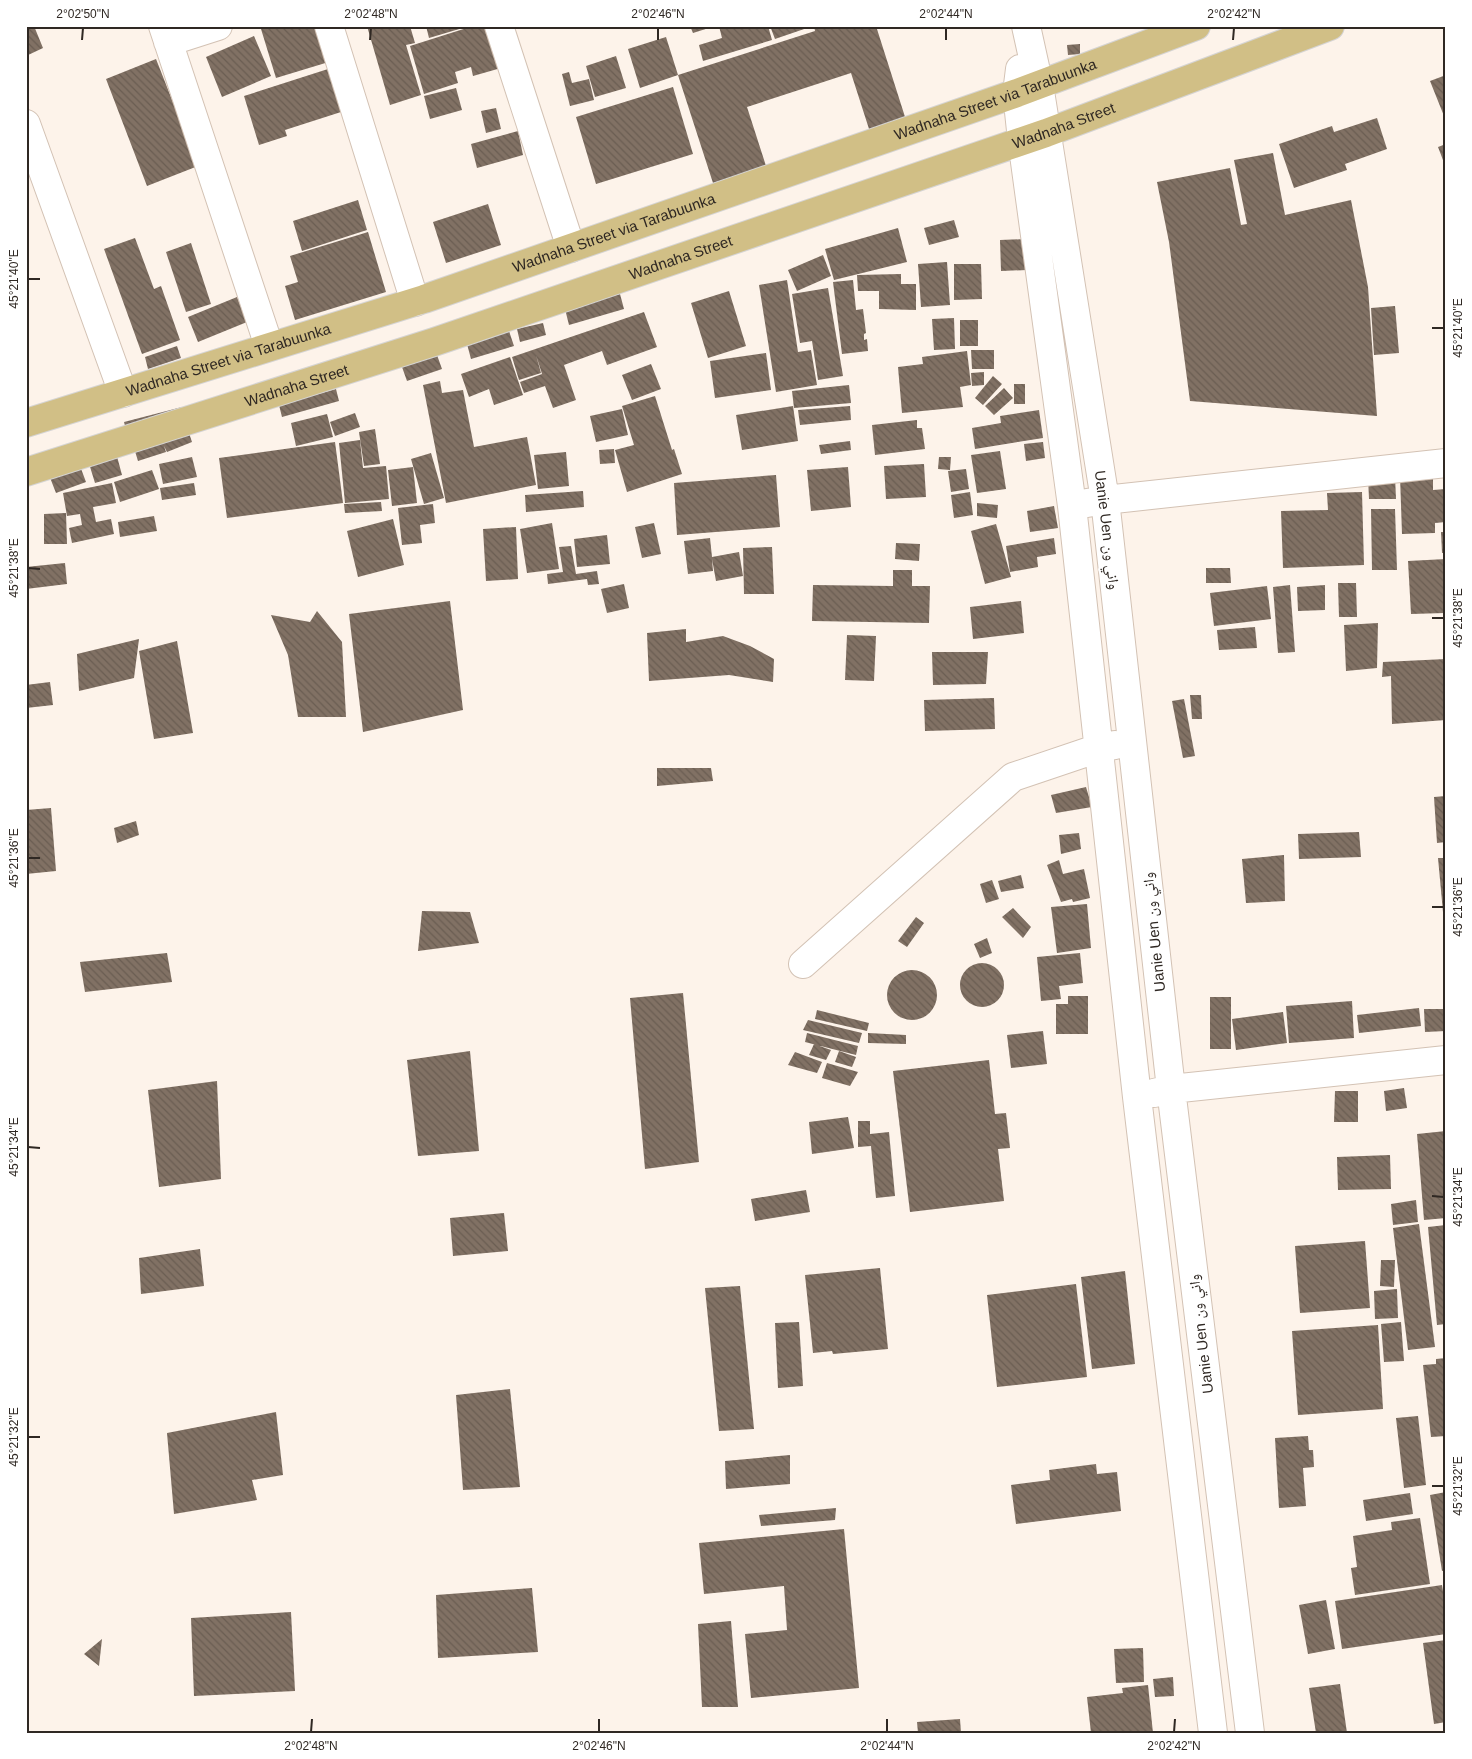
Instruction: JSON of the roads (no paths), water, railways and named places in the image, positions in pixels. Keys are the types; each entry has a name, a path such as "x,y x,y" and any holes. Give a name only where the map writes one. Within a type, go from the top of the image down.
{"main road":[{"name":"Wadnaha Street via Tarabuunka","path":"26,423 415,302 1028,89 1196,26"},
{"name":"Wadnaha Street","path":"26,472 434,342 1034,137 1330,26"}],"street":[{"path":"218,26 165,34 269,346"},
{"path":"330,26 415,302"},
{"path":"498,26 572,248"},
{"path":"1026,27 1028,89 1072,506 1137,1097 1213,1733"},
{"path":"26,124 122,393"},
{"name":"Uanie Uen واني ون","path":"1034,137 1105,500 1171,1089 1250,1733"},
{"path":"1072,506 1105,500 1446,464"},
{"path":"803,964 1013,777 1099,748 1132,741"},
{"path":"1137,1097 1171,1089 1446,1060"},
{"path":"1189,1532 1224,1522"}]}
